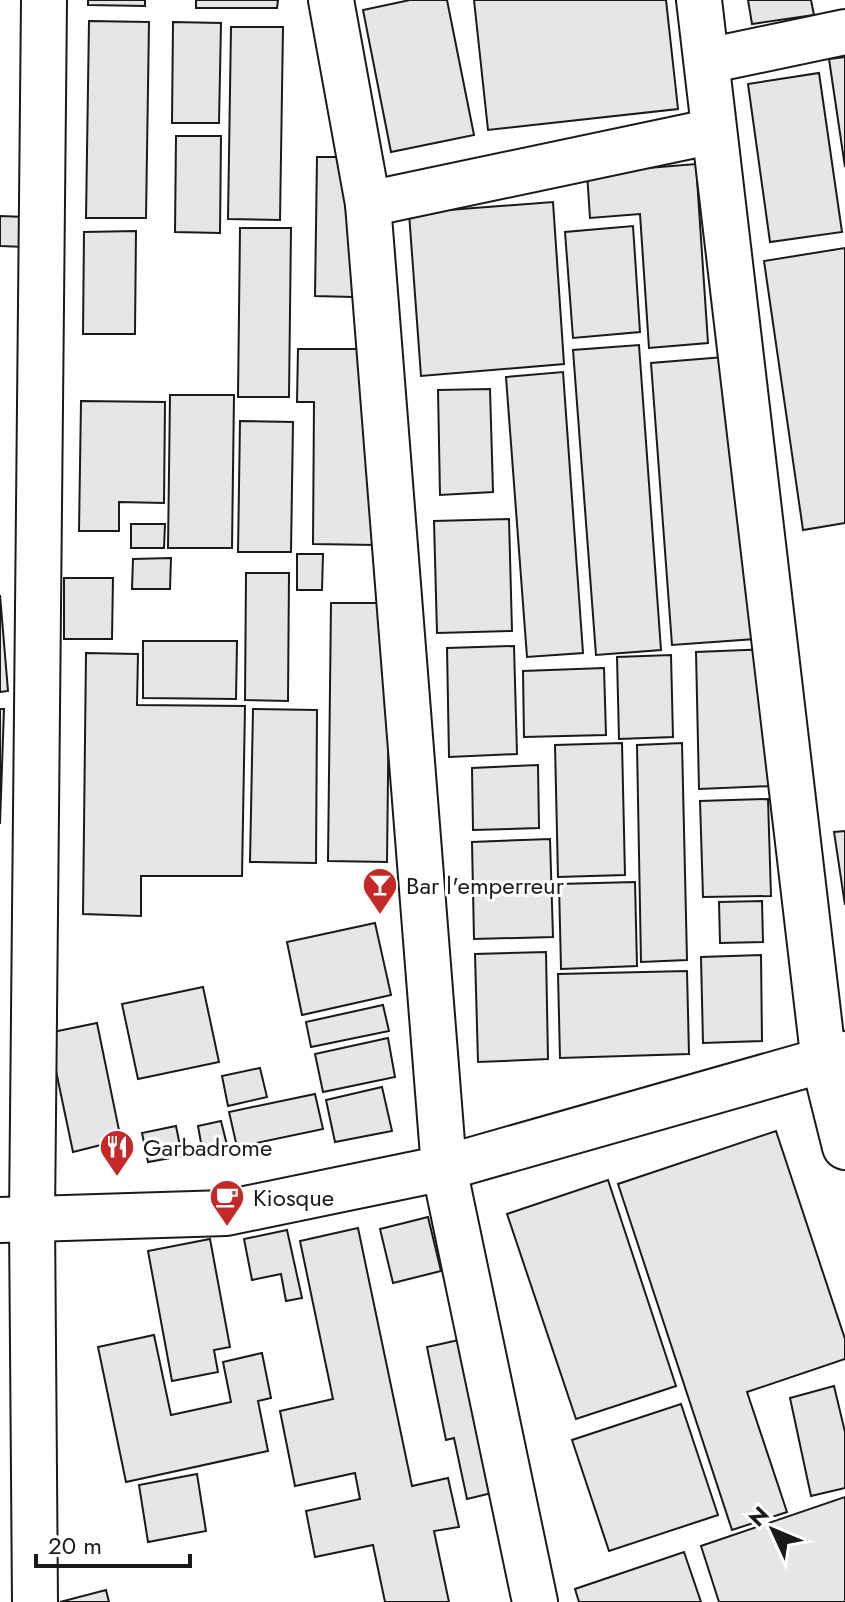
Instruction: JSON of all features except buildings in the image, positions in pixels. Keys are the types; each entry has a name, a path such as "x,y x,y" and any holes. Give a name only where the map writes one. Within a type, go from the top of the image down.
{"street":[{"path":"35,1602 16,1219 44,0"},
{"path":"331,0 368,204 444,1168 535,1602"},
{"path":"699,0 845,1147"},
{"path":"707,61 845,32"},
{"path":"368,204 714,131"},
{"path":"16,1219 226,1213 444,1168 834,1058"}],"place":[{"name":"Bar l'emperreur","path":"380,916"},
{"name":"Garbadrome","path":"117,1178"},
{"name":"Kiosque","path":"227,1228"}]}
